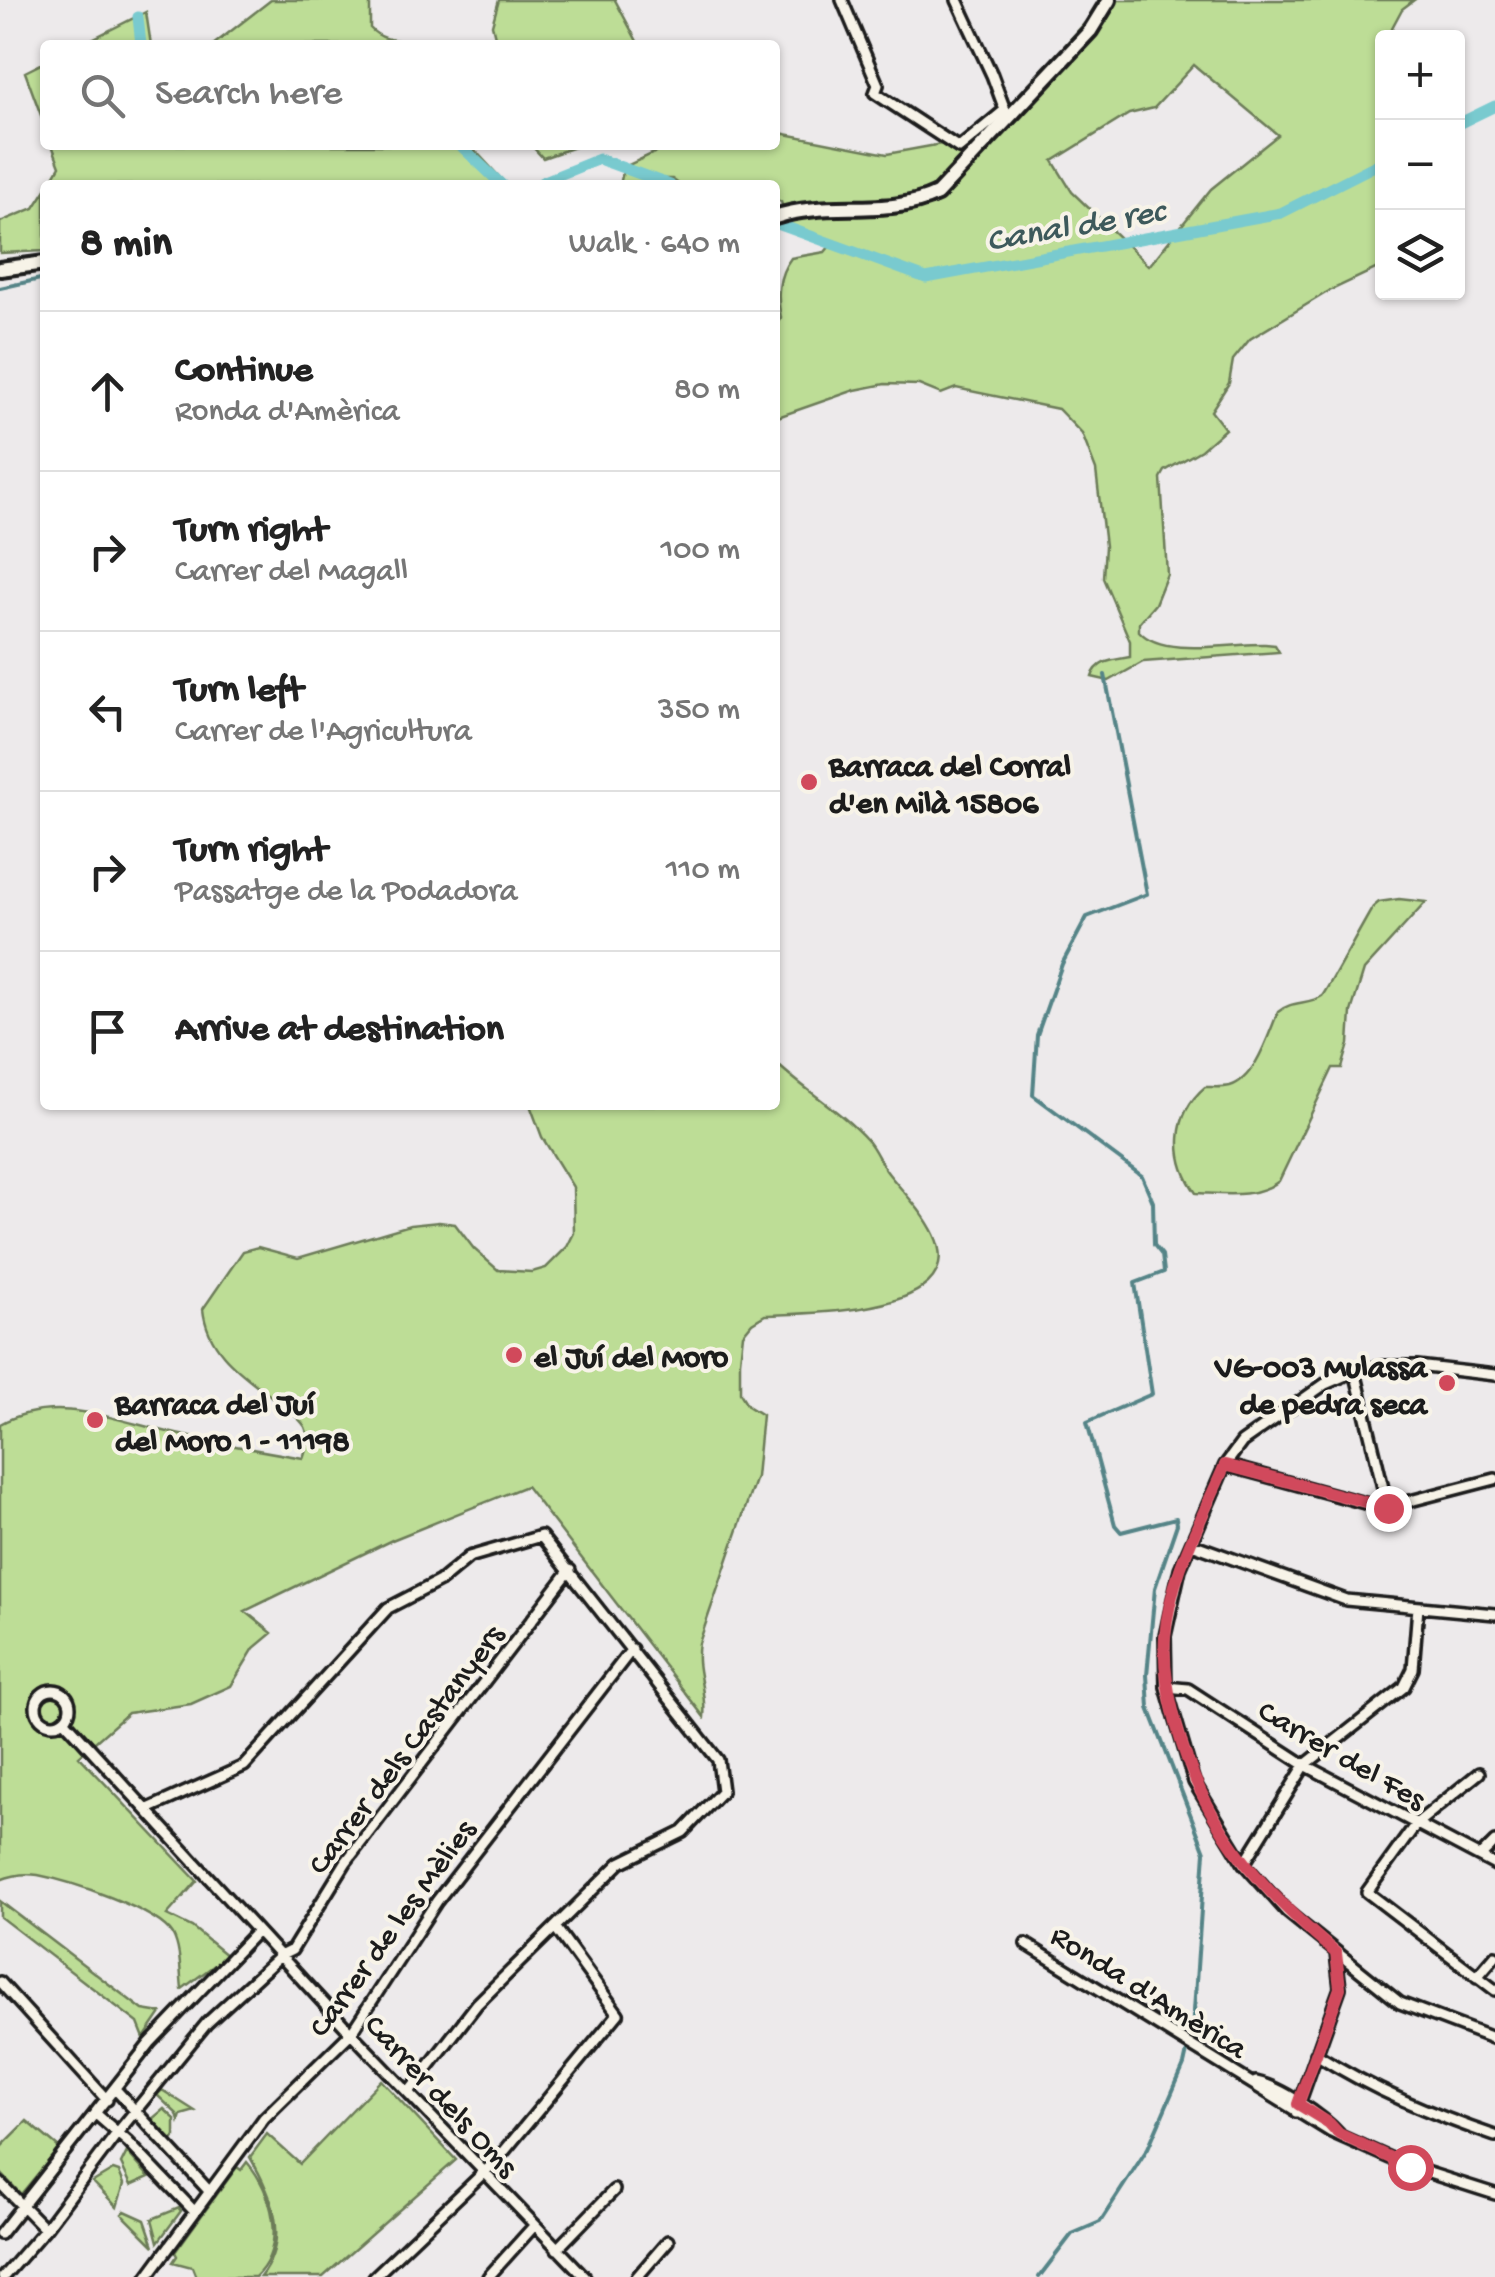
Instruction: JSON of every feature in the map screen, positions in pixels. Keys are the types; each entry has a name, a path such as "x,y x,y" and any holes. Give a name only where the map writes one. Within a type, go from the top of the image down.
{"street":[{"path":"842,0 878,85 876,93 959,148 1008,114"},
{"path":"956,0 1008,114"},
{"path":"780,216 814,208 922,202 949,184 1008,114 1090,31 1108,0"},
{"path":"0,269 40,264"},
{"path":"1495,1375 1417,1366 1355,1371 1325,1384 1242,1442 1225,1465 1192,1544 1171,1602 1165,1636 1166,1686 1194,1782 1244,1864 1287,1912 1400,2003 1495,2040"},
{"path":"1355,1371 1388,1508"},
{"path":"1225,1465 1388,1508 1495,1479"},
{"path":"148,1809 244,1766 388,1608 440,1581 468,1557 541,1536 718,1760 722,1791 683,1832 620,1863 477,2004 409,2092"},
{"path":"1192,1544 1346,1600 1495,1614"},
{"name":"Carrer dels Castanyers","path":"3,2277 46,2229 118,2132 207,2023 280,1956 292,1950 346,1862 570,1570"},
{"path":"1244,1864 1305,1765 1404,1687 1413,1670 1418,1607"},
{"name":"Carrer de les Mèlies","path":"146,2277 264,2118 351,2033 438,1901 632,1648"},
{"name":"Carrer del Fes","path":"1166,1686 1188,1689 1305,1765 1495,1865"},
{"path":"43,1691 59,1691 66,1696 66,1722 60,1725 40,1719 36,1703 43,1691"},
{"name":"Carrer dels Oms","path":"66,1722 351,2033 585,2277"},
{"path":"1479,1773 1416,1824 1367,1892 1495,1990"},
{"path":"1480,1857 1495,1842"},
{"path":"374,2277 482,2172 618,2014 555,1927"},
{"path":"0,2234 150,2043 257,1931"},
{"name":"Ronda d'Amèrica","path":"1026,1944 1248,2080 1270,2085 1297,2108 1329,2123 1339,2134 1410,2167 1495,2194"},
{"path":"1336,1953 1340,1988"},
{"path":"1478,1977 1495,1956"},
{"path":"1297,2108 1340,1988 1348,1978 1360,1973"},
{"path":"0,1982 107,2100"},
{"path":"188,2006 207,2023"},
{"path":"1316,2054 1368,2086 1495,2136"},
{"path":"116,2090 210,2192"},
{"path":"96,2114 195,2212"},
{"path":"0,2184 46,2229"},
{"path":"557,2249 614,2190"},
{"path":"488,2277 534,2226"},
{"path":"637,2277 668,2240"}],"green space":[{"path":"271,0 370,0 370,28 386,38 402,40 219,40"},
{"path":"499,0 615,0 636,40 496,40 492,25"},
{"path":"1105,0 1414,0 1402,9 1391,30 1375,30 1375,269 1329,291 1250,339 1233,360 1229,383 1211,411 1225,429 1201,450 1165,471 1161,478 1167,574 1155,604 1139,623 1139,631 1150,639 1180,647 1265,644 1275,645 1279,652 1143,662 1109,681 1092,677 1102,664 1130,657 1130,641 1103,578 1105,546 1096,470 1082,434 1058,409 956,388 941,394 919,385 885,384 855,390 780,416 781,279 791,258 825,252 830,246 828,239 789,229 780,202 780,180 621,180 624,167 657,150 780,150 780,133 887,154 985,136","holes":["1194,65 1278,135 1211,189 1149,266 1072,192 1053,161 1129,114 1154,108"]},
{"path":"146,12 150,40 90,40"},
{"path":"40,64 40,112 25,72"},
{"path":"54,150 475,150 502,180 52,180 60,166"},
{"path":"536,150 566,150 543,158"},
{"path":"40,199 40,251 0,253 0,222 34,208"},
{"path":"1379,902 1426,902 1364,970 1351,1012 1349,1044 1342,1068 1333,1068 1279,1181 1250,1193 1196,1193 1183,1166 1179,1138 1181,1124 1194,1098 1205,1087 1230,1086 1247,1074 1260,1055 1278,1012 1322,996 1373,907"},
{"path":"780,1066 868,1141 929,1225 940,1255 937,1270 928,1283 895,1300 850,1310 765,1315 743,1334 740,1393 748,1406 762,1415 756,1477 699,1643 704,1717 526,1486 392,1540 245,1611 272,1633 254,1648 231,1686 191,1704 128,1713 79,1756 197,1881 167,1915 192,1927 227,1956 182,1989 176,1941 150,1915 52,1878 23,1874 0,1880 0,1424 22,1415 67,1410 303,1458 308,1438 303,1424 223,1355 207,1326 203,1309 243,1251 258,1247 298,1258 410,1225 439,1222 455,1224 474,1249 498,1270 532,1272 546,1268 567,1247 574,1233 573,1187 542,1137 532,1110 780,1110"},
{"path":"0,1901 143,2010 161,2013 144,2038 138,2023 0,1917"},
{"path":"381,2080 456,2160 323,2277 260,2277 275,2247 275,2217 250,2157 267,2134 300,2164"},
{"path":"162,2090 195,2111 181,2115 179,2121 157,2095"},
{"path":"164,2109 175,2119 172,2140 152,2119"},
{"path":"27,2121 59,2148 21,2194 0,2172 0,2148"},
{"path":"127,2152 149,2177 131,2185 121,2164"},
{"path":"247,2162 263,2188 273,2219 274,2235 265,2264 255,2277 196,2277 192,2267 173,2262 175,2252 237,2167 241,2170"},
{"path":"113,2170 119,2172 124,2184 117,2207 93,2182"},
{"path":"179,2208 181,2211 158,2242 152,2219"},
{"path":"125,2211 145,2220 154,2246 122,2214"}],"waterway":[{"name":"Canal de rec","path":"138,17 140,40"},
{"name":"Canal de rec","path":"1465,121 1495,106"},
{"name":"Canal de rec","path":"465,150 497,180"},
{"name":"Canal de rec","path":"547,180 599,159 656,180"},
{"name":"Canal de rec","path":"780,225 926,278 1281,213 1375,166"},
{"path":"0,288 40,279"},
{"path":"1039,2277 1072,2234 1100,2222 1148,2148 1184,2065 1193,2025 1205,1852 1149,1708 1147,1675 1155,1588 1176,1518 1121,1532 1115,1525 1087,1422 1152,1394 1135,1283 1164,1272 1162,1255 1154,1245 1153,1202 1142,1176 1033,1095 1037,1035 1062,964 1087,917 1147,894 1105,675"}],"place":[{"name":"Barraca del Corral d'en Milà 15806","path":"809,782"},
{"name":"el Juí del Moro","path":"514,1355"},
{"name":"VG-003 Mulassa de pedra seca","path":"1447,1383"},
{"name":"Barraca del Juí del Moro 1 - 11198","path":"95,1420"}],"route":[{"path":"1388,1508 1225,1465 1180,1569 1171,1602 1165,1636 1166,1686 1194,1782 1216,1824 1236,1854 1287,1912 1336,1953 1340,1988 1298,2104 1339,2134 1410,2167"}]}
